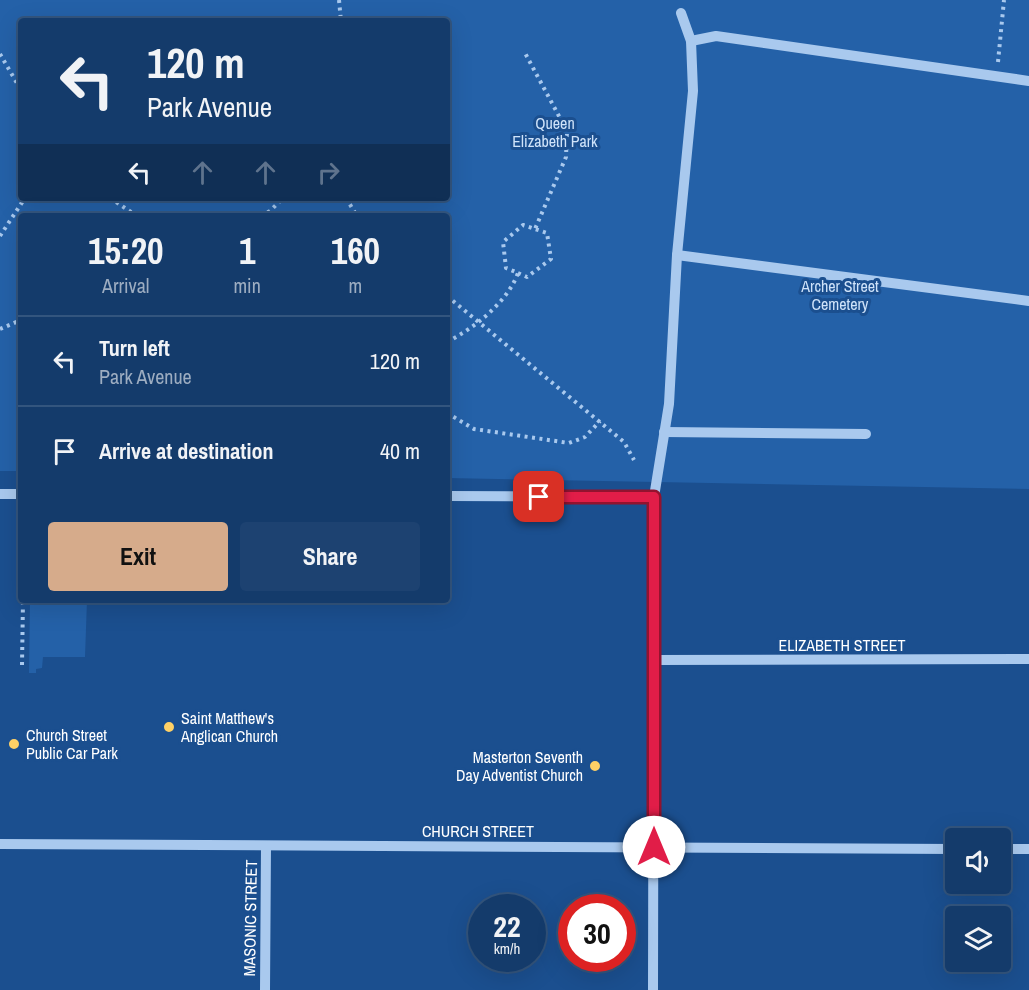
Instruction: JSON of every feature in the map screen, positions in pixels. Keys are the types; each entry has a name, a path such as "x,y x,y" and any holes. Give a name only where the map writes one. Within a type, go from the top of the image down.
{"street":[{"path":"653,990 654,497 669,404 677,255 693,92 691,41 681,13"},
{"path":"691,41 716,36 1029,81"},
{"path":"677,255 1029,301"},
{"path":"664,432 866,434"},
{"path":"0,494 18,494"},
{"path":"450,496 654,497"},
{"name":"ELIZABETH STREET","path":"654,660 1029,659"},
{"name":"CHURCH STREET","path":"0,844 945,849"},
{"name":"MASONIC STREET","path":"265,990 266,846"},
{"path":"1011,849 1029,849"}],"path":[{"path":"339,0 341,18"},
{"path":"997,77 1004,0"},
{"path":"525,53 567,131 566,157 535,229"},
{"path":"0,54 18,85"},
{"path":"0,236 23,201"},
{"path":"114,201 132,213"},
{"path":"266,213 280,201"},
{"path":"523,225 547,233 551,259 527,277 518,273 506,268 503,242 523,225"},
{"path":"450,340 465,333 499,304 514,283 518,273"},
{"path":"450,298 624,442 634,460"},
{"path":"0,329 18,321"},
{"path":"450,415 474,429 569,443 585,437 600,422"},
{"path":"22,665 23,603"}],"green space":[{"name":"Archer Street Cemetery","path":"0,0 1029,0 1029,489 450,478 450,213 18,213 18,471 0,471"},
{"path":"30,603 87,603 85,657 43,657 42,668 36,669 36,673 29,673"}],"place":[{"name":"Saint Matthew's Anglican Church","path":"169,727"},
{"name":"Church Street Public Car Park","path":"14,744"},
{"name":"Masterton Seventh Day Adventist Church","path":"595,766"}],"route":[{"path":"539,497 654,497 654,847"}],"park label":[{"name":"Queen Elizabeth Park","path":"555,132"}]}
